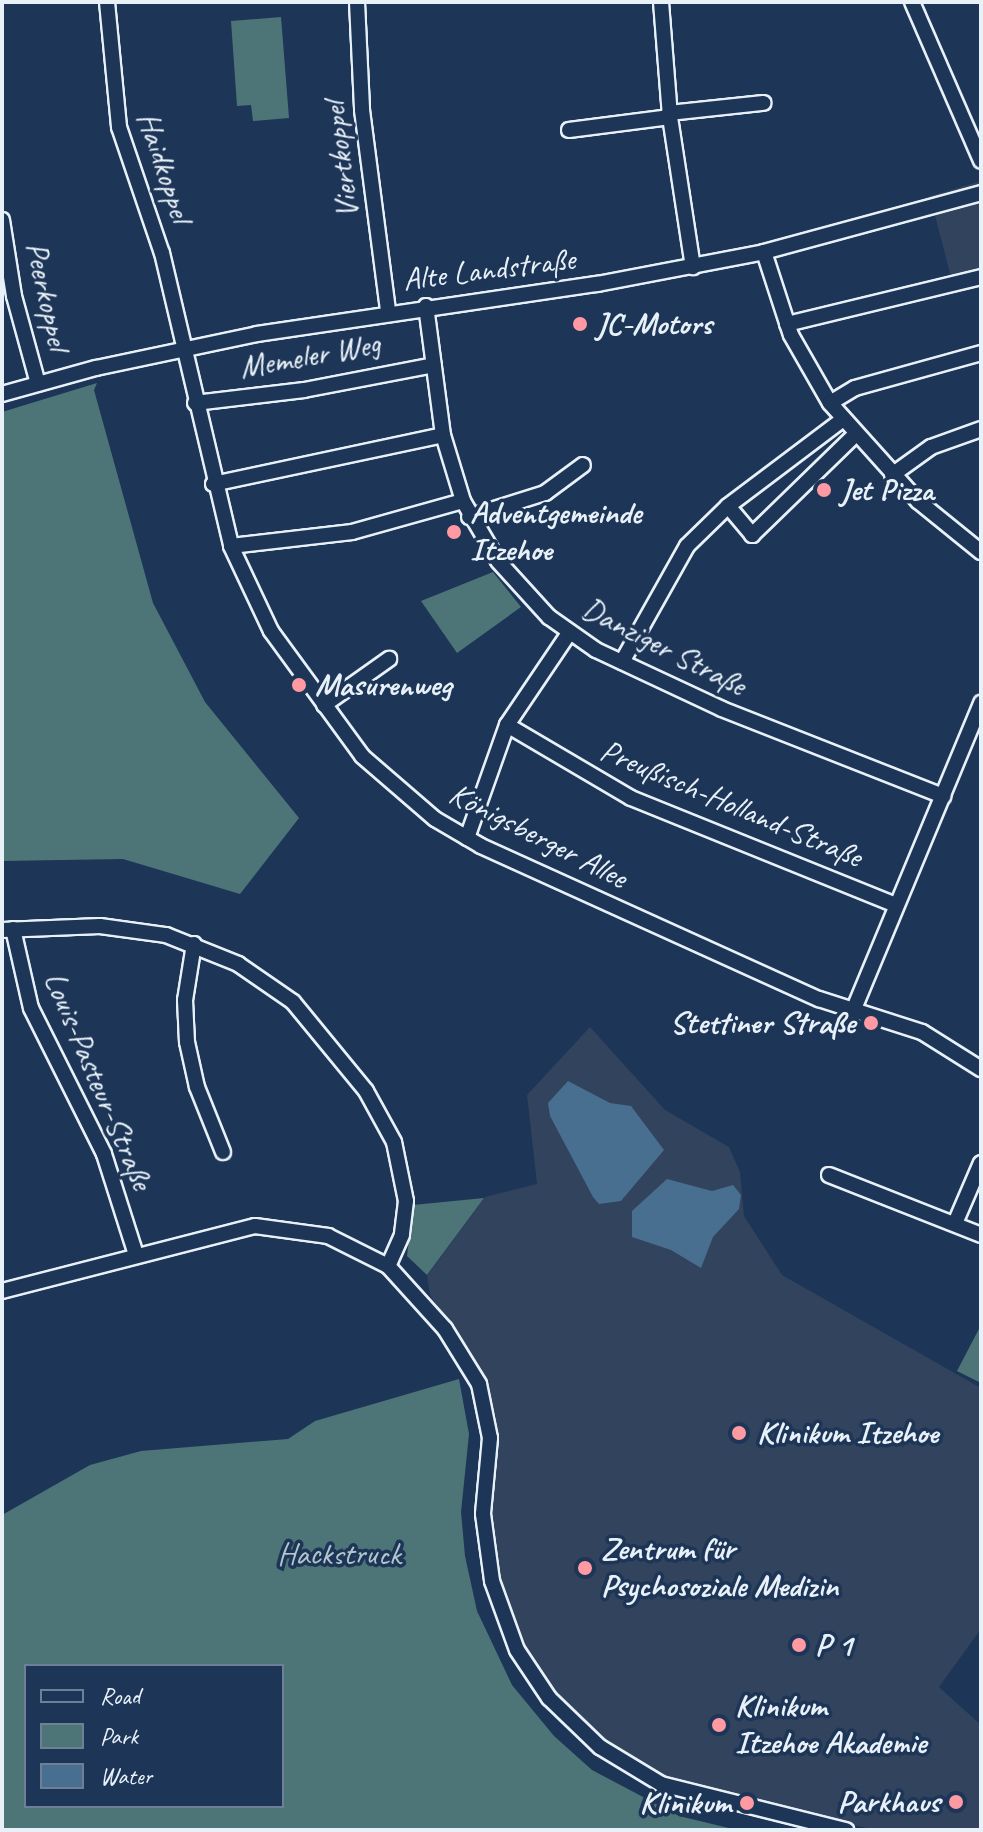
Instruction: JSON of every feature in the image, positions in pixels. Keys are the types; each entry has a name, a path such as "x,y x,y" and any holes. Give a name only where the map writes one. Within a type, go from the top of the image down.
{"street":[{"name":"Haidkoppel","path":"107,2 119,127 157,235 185,348"},
{"name":"Viertkoppel","path":"357,2 362,110 388,311"},
{"path":"661,2 669,115 693,267"},
{"path":"912,2 981,161"},
{"path":"569,130 763,103"},
{"name":"Alte Landstraße","path":"2,394 185,348 388,311 693,267 764,252 981,193"},
{"name":"Peerkoppel","path":"2,220 14,296 38,384"},
{"path":"764,252 787,324 842,420 892,475 981,552"},
{"path":"787,324 981,277"},
{"name":"Danziger Straße","path":"426,306 443,435 469,517 507,572 569,633 622,662 767,729 943,796"},
{"name":"Königsberger Allee","path":"185,348 213,484 231,546 267,623 362,756 407,797 467,838 853,1011 922,1032 981,1069"},
{"path":"830,403 859,387 981,353"},
{"name":"Memeler Weg","path":"195,403 304,390 434,365"},
{"path":"622,662 687,546 728,506 842,420"},
{"path":"892,475 931,447 981,429"},
{"path":"213,484 443,435"},
{"path":"728,506 752,535 855,435"},
{"path":"469,517 545,493 583,465"},
{"path":"231,546 352,532 463,501"},
{"path":"467,838 507,725 569,633"},
{"path":"324,705 389,659"},
{"path":"853,1011 981,703"},
{"name":"Preußisch-Holland-Straße","path":"507,725 631,798 896,905"},
{"path":"8,929 112,927 194,944 251,971 293,1002 331,1043 377,1107 394,1142 406,1195 402,1235 388,1266"},
{"name":"Louis-Pasteur-Straße","path":"8,929 31,1008 104,1154 136,1255"},
{"path":"194,944 185,1000 187,1042 197,1087 223,1152"},
{"path":"956,1221 981,1163"},
{"path":"829,1175 956,1221 981,1235"},
{"path":"2,1291 220,1231 273,1226 344,1241 388,1266 445,1329 479,1384 490,1438 483,1514 492,1581 517,1650 549,1698 600,1747 661,1784 846,1830"}],"shaded area":[{"path":"981,181 981,287 955,293 930,196"},
{"name":"Klinikum Itzehoe","path":"590,1027 665,1110 729,1147 740,1172 744,1216 782,1275 981,1388 981,1629 939,1687 981,1725 981,1830 876,1830 677,1786 592,1734 544,1686 506,1615 489,1535 496,1417 484,1378 430,1295 427,1276 485,1197 537,1184 527,1095"}],"green space":[{"path":"281,17 289,118 253,121 251,105 237,106 231,21"},
{"path":"97,383 94,390 153,603 205,702 299,818 240,894 123,859 2,861 2,412"},
{"path":"493,572 521,607 457,653 421,601"},
{"path":"484,1198 427,1275 407,1256 413,1205"},
{"path":"981,1325 981,1383 957,1371"},
{"name":"Hackstruck","path":"459,1379 469,1434 461,1512 465,1556 477,1611 512,1685 554,1736 592,1770 679,1816 737,1830 2,1830 2,1515 90,1465 141,1451 288,1439 315,1421"}],"water":[{"path":"568,1081 610,1103 631,1106 664,1150 621,1201 599,1204 593,1197 550,1116 548,1103"},
{"path":"667,1179 712,1191 733,1185 741,1195 739,1209 713,1237 701,1268 671,1250 632,1237 632,1211"}],"place":[{"name":"JC-Motors","path":"580,324"},
{"name":"Jet Pizza","path":"824,490"},
{"name":"Adventgemeinde Itzehoe","path":"454,532"},
{"name":"Masurenweg","path":"299,685"},
{"name":"Stettiner Straße","path":"871,1023"},
{"name":"Klinikum Itzehoe","path":"739,1433"},
{"name":"Zentrum für Psychosoziale Medizin","path":"585,1568"},
{"name":"P 1","path":"799,1645"},
{"name":"Klinikum Itzehoe Akademie","path":"719,1725"},
{"name":"Parkhaus","path":"956,1802"},
{"name":"Klinikum","path":"747,1803"}]}
